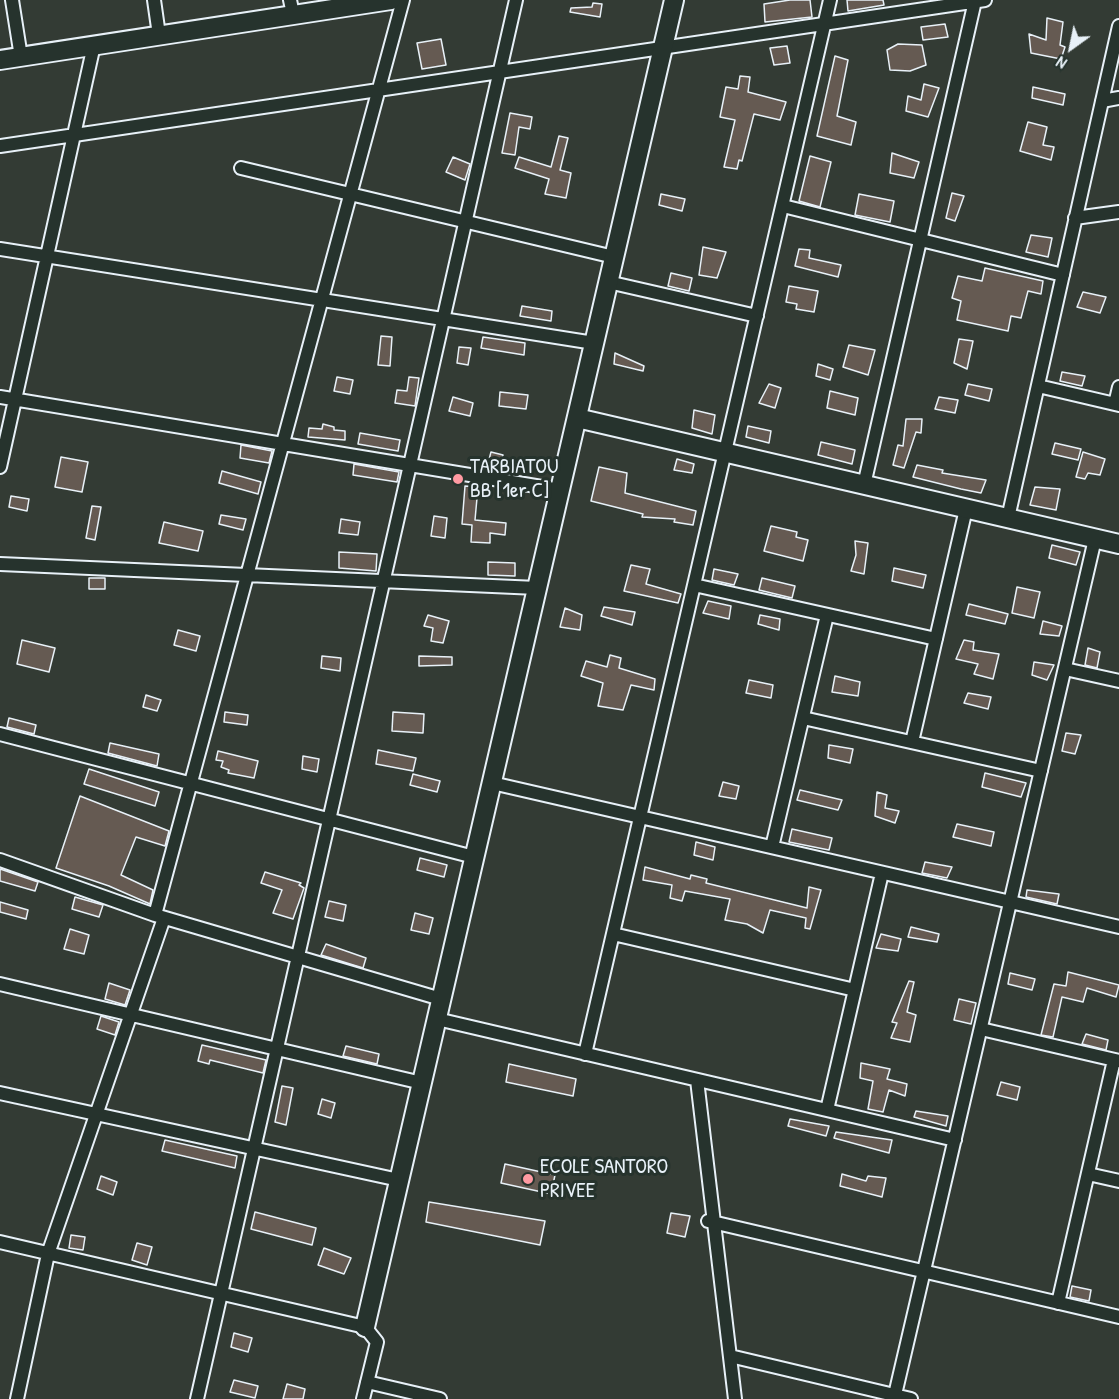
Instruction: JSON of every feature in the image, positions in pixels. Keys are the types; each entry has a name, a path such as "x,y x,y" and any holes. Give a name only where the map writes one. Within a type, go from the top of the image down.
{"street":[{"path":"12,0 21,57"},
{"path":"154,0 159,35"},
{"path":"0,60 159,35 291,7 391,0"},
{"path":"17,1399 48,1254 130,1015 159,916 191,784 403,0"},
{"path":"197,1399 516,0"},
{"path":"365,1328 674,0"},
{"path":"585,1054 830,0"},
{"path":"0,146 980,1 920,240 864,485"},
{"path":"1008,518 1119,26"},
{"path":"0,467 94,45"},
{"path":"1102,101 1119,98"},
{"path":"241,168 614,257"},
{"path":"783,206 1063,275"},
{"path":"1076,218 1119,212"},
{"path":"0,249 594,343"},
{"path":"608,282 757,316"},
{"path":"1038,386 1117,405 1119,387"},
{"path":"0,397 560,490"},
{"path":"577,418 1119,544"},
{"path":"912,742 966,509"},
{"path":"894,1397 1095,539"},
{"path":"0,564 537,588"},
{"path":"694,585 936,639"},
{"path":"772,847 827,615"},
{"path":"1065,669 1119,681"},
{"path":"803,717 1041,771"},
{"path":"0,734 474,857"},
{"path":"492,783 1119,927"},
{"path":"0,860 159,916 441,999"},
{"path":"827,1110 882,873"},
{"path":"613,934 855,990"},
{"path":"0,984 422,1083"},
{"path":"437,1019 955,1140"},
{"path":"981,1029 1117,1060 1058,1303"},
{"path":"697,1080 711,1221 735,1399"},
{"path":"0,1093 399,1180"},
{"path":"1088,1174 1119,1181"},
{"path":"711,1221 1119,1317"},
{"path":"0,1242 365,1328 377,1342 363,1399"},
{"path":"730,1356 894,1397 911,1399"},
{"path":"367,1382 440,1399"}],"building":[{"path":"810,0 812,17 765,22 764,4"},
{"path":"847,0 883,0 884,5 848,11"},
{"path":"593,3 602,4 600,17 570,12 571,8 592,7"},
{"path":"1047,18 1063,22 1060,45 1065,47 1061,59 1031,53 1029,34 1046,40"},
{"path":"945,24 948,37 923,40 921,27"},
{"path":"441,39 446,65 422,69 417,43"},
{"path":"898,44 922,45 926,65 910,71 890,70 887,50"},
{"path":"787,46 790,63 774,65 770,48"},
{"path":"835,56 848,60 837,116 856,122 851,145 817,136"},
{"path":"740,76 750,77 748,92 786,102 780,120 754,114 742,161 739,160 737,169 724,167 735,120 720,117 726,87 738,89"},
{"path":"924,84 939,88 928,117 906,111 908,96 921,100"},
{"path":"1033,87 1065,94 1063,105 1032,98"},
{"path":"510,113 532,117 530,129 519,127 515,155 502,153"},
{"path":"1028,122 1047,127 1043,145 1054,147 1051,160 1020,151"},
{"path":"559,136 568,138 560,170 571,173 566,198 545,194 549,179 515,168 519,157 551,167"},
{"path":"892,153 919,162 914,178 890,173"},
{"path":"810,156 831,162 820,207 799,201"},
{"path":"453,157 470,164 465,180 446,172"},
{"path":"952,193 964,196 955,221 946,218"},
{"path":"661,194 685,199 682,211 659,205"},
{"path":"859,194 894,201 890,222 855,215"},
{"path":"1031,235 1052,238 1048,257 1026,252"},
{"path":"703,247 726,252 717,278 699,275"},
{"path":"799,249 810,250 809,258 841,265 838,277 795,266"},
{"path":"985,268 1043,281 1041,294 1028,291 1021,318 1011,316 1008,331 957,320 961,301 952,298 958,276 982,281"},
{"path":"671,273 692,278 689,291 668,286"},
{"path":"789,286 818,291 814,312 796,309 797,304 786,302"},
{"path":"1083,292 1106,297 1100,313 1077,307"},
{"path":"522,306 552,311 551,321 520,316"},
{"path":"381,336 392,337 390,366 378,365"},
{"path":"483,337 525,343 524,355 481,348"},
{"path":"959,339 973,341 967,369 954,363"},
{"path":"849,345 875,350 868,375 843,367"},
{"path":"459,347 471,348 468,365 457,363"},
{"path":"615,353 644,366 643,371 614,364"},
{"path":"818,364 833,369 830,380 816,376"},
{"path":"1062,372 1085,376 1082,386 1060,381"},
{"path":"337,377 353,380 350,394 334,391"},
{"path":"409,377 419,378 415,406 395,403 397,390 407,391"},
{"path":"769,384 781,388 775,408 759,403"},
{"path":"968,384 992,389 989,401 965,395"},
{"path":"830,391 858,398 855,415 827,408"},
{"path":"500,392 528,395 526,409 499,406"},
{"path":"453,397 473,403 470,416 449,411"},
{"path":"939,397 958,400 955,413 935,409"},
{"path":"694,410 715,415 712,434 692,428"},
{"path":"906,419 922,419 921,433 916,432 904,468 893,465 898,445 903,446"},
{"path":"323,424 334,427 334,430 345,431 345,440 308,437 309,428 322,429"},
{"path":"748,426 771,431 769,443 746,437"},
{"path":"360,433 400,440 398,451 358,444"},
{"path":"821,442 855,450 852,464 818,455"},
{"path":"1055,443 1081,449 1078,460 1052,454"},
{"path":"241,445 272,451 269,463 240,458"},
{"path":"491,452 503,455 499,470 487,467"},
{"path":"1083,452 1105,459 1100,475 1088,473 1085,479 1076,477"},
{"path":"61,457 88,462 82,492 55,487"},
{"path":"677,459 694,464 692,473 674,470"},
{"path":"354,464 399,472 397,482 353,475"},
{"path":"917,465 943,470 942,473 986,480 981,493 961,489 913,477"},
{"path":"599,467 627,473 625,493 696,511 693,525 674,522 675,519 642,517 643,514 591,501"},
{"path":"222,471 261,482 258,494 219,483"},
{"path":"465,486 478,487 475,520 506,523 505,535 490,533 490,543 471,542 472,525 462,524"},
{"path":"1035,487 1060,489 1056,510 1030,505"},
{"path":"11,496 29,499 27,511 9,507"},
{"path":"92,506 101,507 95,540 86,538"},
{"path":"221,515 246,519 243,530 219,524"},
{"path":"434,516 447,518 445,538 431,536"},
{"path":"341,519 360,522 358,535 339,533"},
{"path":"164,522 203,531 198,551 159,543"},
{"path":"771,526 797,532 796,537 808,540 803,561 764,551"},
{"path":"855,541 868,543 864,574 851,571 856,555"},
{"path":"1052,545 1080,552 1076,565 1049,558"},
{"path":"339,552 377,554 376,571 339,568"},
{"path":"488,562 515,563 515,576 488,575"},
{"path":"631,565 650,569 646,584 681,594 678,603 624,591"},
{"path":"894,568 926,575 923,588 892,581"},
{"path":"714,569 738,574 734,585 712,580"},
{"path":"89,578 105,578 105,589 89,589"},
{"path":"762,578 795,586 792,598 759,590"},
{"path":"1017,587 1040,592 1034,618 1012,613"},
{"path":"708,601 731,606 729,619 703,613"},
{"path":"969,604 1008,614 1005,624 966,615"},
{"path":"604,607 635,612 632,625 601,616"},
{"path":"565,608 582,615 580,630 560,627"},
{"path":"428,615 449,621 443,643 431,641 433,628 424,626"},
{"path":"760,615 780,619 779,630 758,624"},
{"path":"1043,621 1062,626 1059,636 1040,634"},
{"path":"178,630 200,636 196,651 174,645"},
{"path":"22,640 55,648 49,672 17,664"},
{"path":"964,640 974,642 973,650 999,654 993,679 974,674 978,664 956,659"},
{"path":"1088,648 1100,652 1097,668 1085,665"},
{"path":"610,655 621,658 619,668 655,679 654,690 631,685 623,710 598,706 603,683 581,676 586,661 607,667"},
{"path":"322,656 341,658 340,671 321,668"},
{"path":"419,656 452,657 452,665 419,666"},
{"path":"1034,662 1054,665 1047,680 1032,675"},
{"path":"835,676 860,682 858,696 832,692"},
{"path":"749,680 773,685 771,698 746,693"},
{"path":"968,693 991,697 988,709 964,703"},
{"path":"146,695 161,700 157,711 143,707"},
{"path":"225,712 248,715 247,725 224,722"},
{"path":"393,712 424,714 423,733 392,731"},
{"path":"9,718 36,725 34,734 7,727"},
{"path":"1066,733 1081,735 1075,754 1062,751"},
{"path":"110,743 159,754 157,766 108,753"},
{"path":"829,745 853,749 850,763 828,758"},
{"path":"378,750 416,758 413,771 376,764"},
{"path":"218,751 258,761 254,778 228,773 229,770 221,767 223,761 216,760"},
{"path":"303,756 319,759 317,772 302,769"},
{"path":"89,769 159,792 155,806 84,784"},
{"path":"985,773 1026,783 1021,797 982,787"},
{"path":"413,774 440,781 437,792 410,785"},
{"path":"723,782 739,786 736,799 719,796"},
{"path":"800,790 842,800 838,810 797,800"},
{"path":"877,792 887,795 885,808 899,811 895,823 875,816"},
{"path":"80,796 169,831 165,846 136,837 121,875 153,890 150,904 109,886 56,868"},
{"path":"957,824 994,832 991,846 953,837"},
{"path":"792,829 832,838 829,850 789,842"},
{"path":"696,842 715,847 713,860 694,855"},
{"path":"420,858 447,865 444,877 417,870"},
{"path":"925,862 952,867 947,878 922,873"},
{"path":"645,867 690,879 691,875 707,879 706,883 807,908 809,887 821,890 810,929 805,928 806,918 770,910 763,933 747,924 725,920 730,899 685,891 682,901 670,898 672,885 643,880"},
{"path":"0,869 38,882 35,891 0,881"},
{"path":"265,872 301,883 299,885 304,888 293,919 273,913 282,890 261,883"},
{"path":"1027,890 1059,894 1057,904 1026,897"},
{"path":"75,897 103,905 99,917 72,909"},
{"path":"329,901 346,905 343,921 325,917"},
{"path":"0,902 28,910 26,919 0,912"},
{"path":"415,913 433,918 429,934 411,930"},
{"path":"911,927 939,934 937,942 908,937"},
{"path":"70,929 89,935 84,954 64,949"},
{"path":"881,934 901,939 898,951 876,948"},
{"path":"326,944 366,958 363,968 321,955"},
{"path":"1068,972 1119,985 1116,997 1087,988 1083,1002 1062,997 1053,1037 1041,1035 1054,984 1066,986"},
{"path":"1010,973 1035,979 1032,990 1008,984"},
{"path":"909,981 914,982 907,1012 916,1015 910,1042 891,1038 897,1023 892,1022"},
{"path":"109,983 130,990 125,1005 105,999"},
{"path":"959,999 976,1003 971,1024 954,1020"},
{"path":"101,1016 119,1022 115,1035 97,1029"},
{"path":"1086,1034 1108,1040 1106,1050 1082,1044"},
{"path":"202,1045 266,1060 263,1073 210,1060 209,1064 198,1061"},
{"path":"346,1046 379,1054 377,1064 343,1056"},
{"path":"861,1063 890,1069 887,1079 907,1084 905,1096 889,1090 883,1112 868,1109 873,1081 860,1078"},
{"path":"509,1064 576,1079 573,1096 506,1082"},
{"path":"1001,1082 1020,1087 1017,1100 997,1095"},
{"path":"282,1086 293,1088 286,1125 275,1122"},
{"path":"322,1099 335,1103 331,1118 318,1114"},
{"path":"916,1111 948,1116 946,1126 914,1117"},
{"path":"790,1119 829,1126 826,1136 788,1126"},
{"path":"836,1132 892,1140 889,1153 834,1138"},
{"path":"165,1140 237,1156 235,1168 162,1151"},
{"name":"ECOLE SANTORO PRIVEE","path":"505,1164 555,1175 551,1194 501,1183"},
{"path":"842,1174 866,1181 868,1176 886,1178 882,1197 840,1186"},
{"path":"101,1176 117,1182 113,1195 97,1189"},
{"path":"429,1202 545,1221 540,1245 426,1222"},
{"path":"255,1212 316,1228 312,1245 251,1229"},
{"path":"671,1213 690,1216 685,1237 667,1233"},
{"path":"71,1235 85,1237 83,1250 69,1248"},
{"path":"137,1243 152,1247 147,1265 132,1260"},
{"path":"324,1248 351,1258 344,1274 318,1265"},
{"path":"1072,1286 1091,1290 1089,1301 1070,1297"},
{"path":"234,1333 252,1338 248,1352 231,1347"},
{"path":"234,1380 258,1386 255,1398 230,1392"},
{"path":"287,1384 305,1389 303,1399 283,1399"}],"place":[{"name":"TARBIATOU BB [1er C]","path":"458,479"},
{"name":"ECOLE SANTORO PRIVEE","path":"528,1179"}]}
